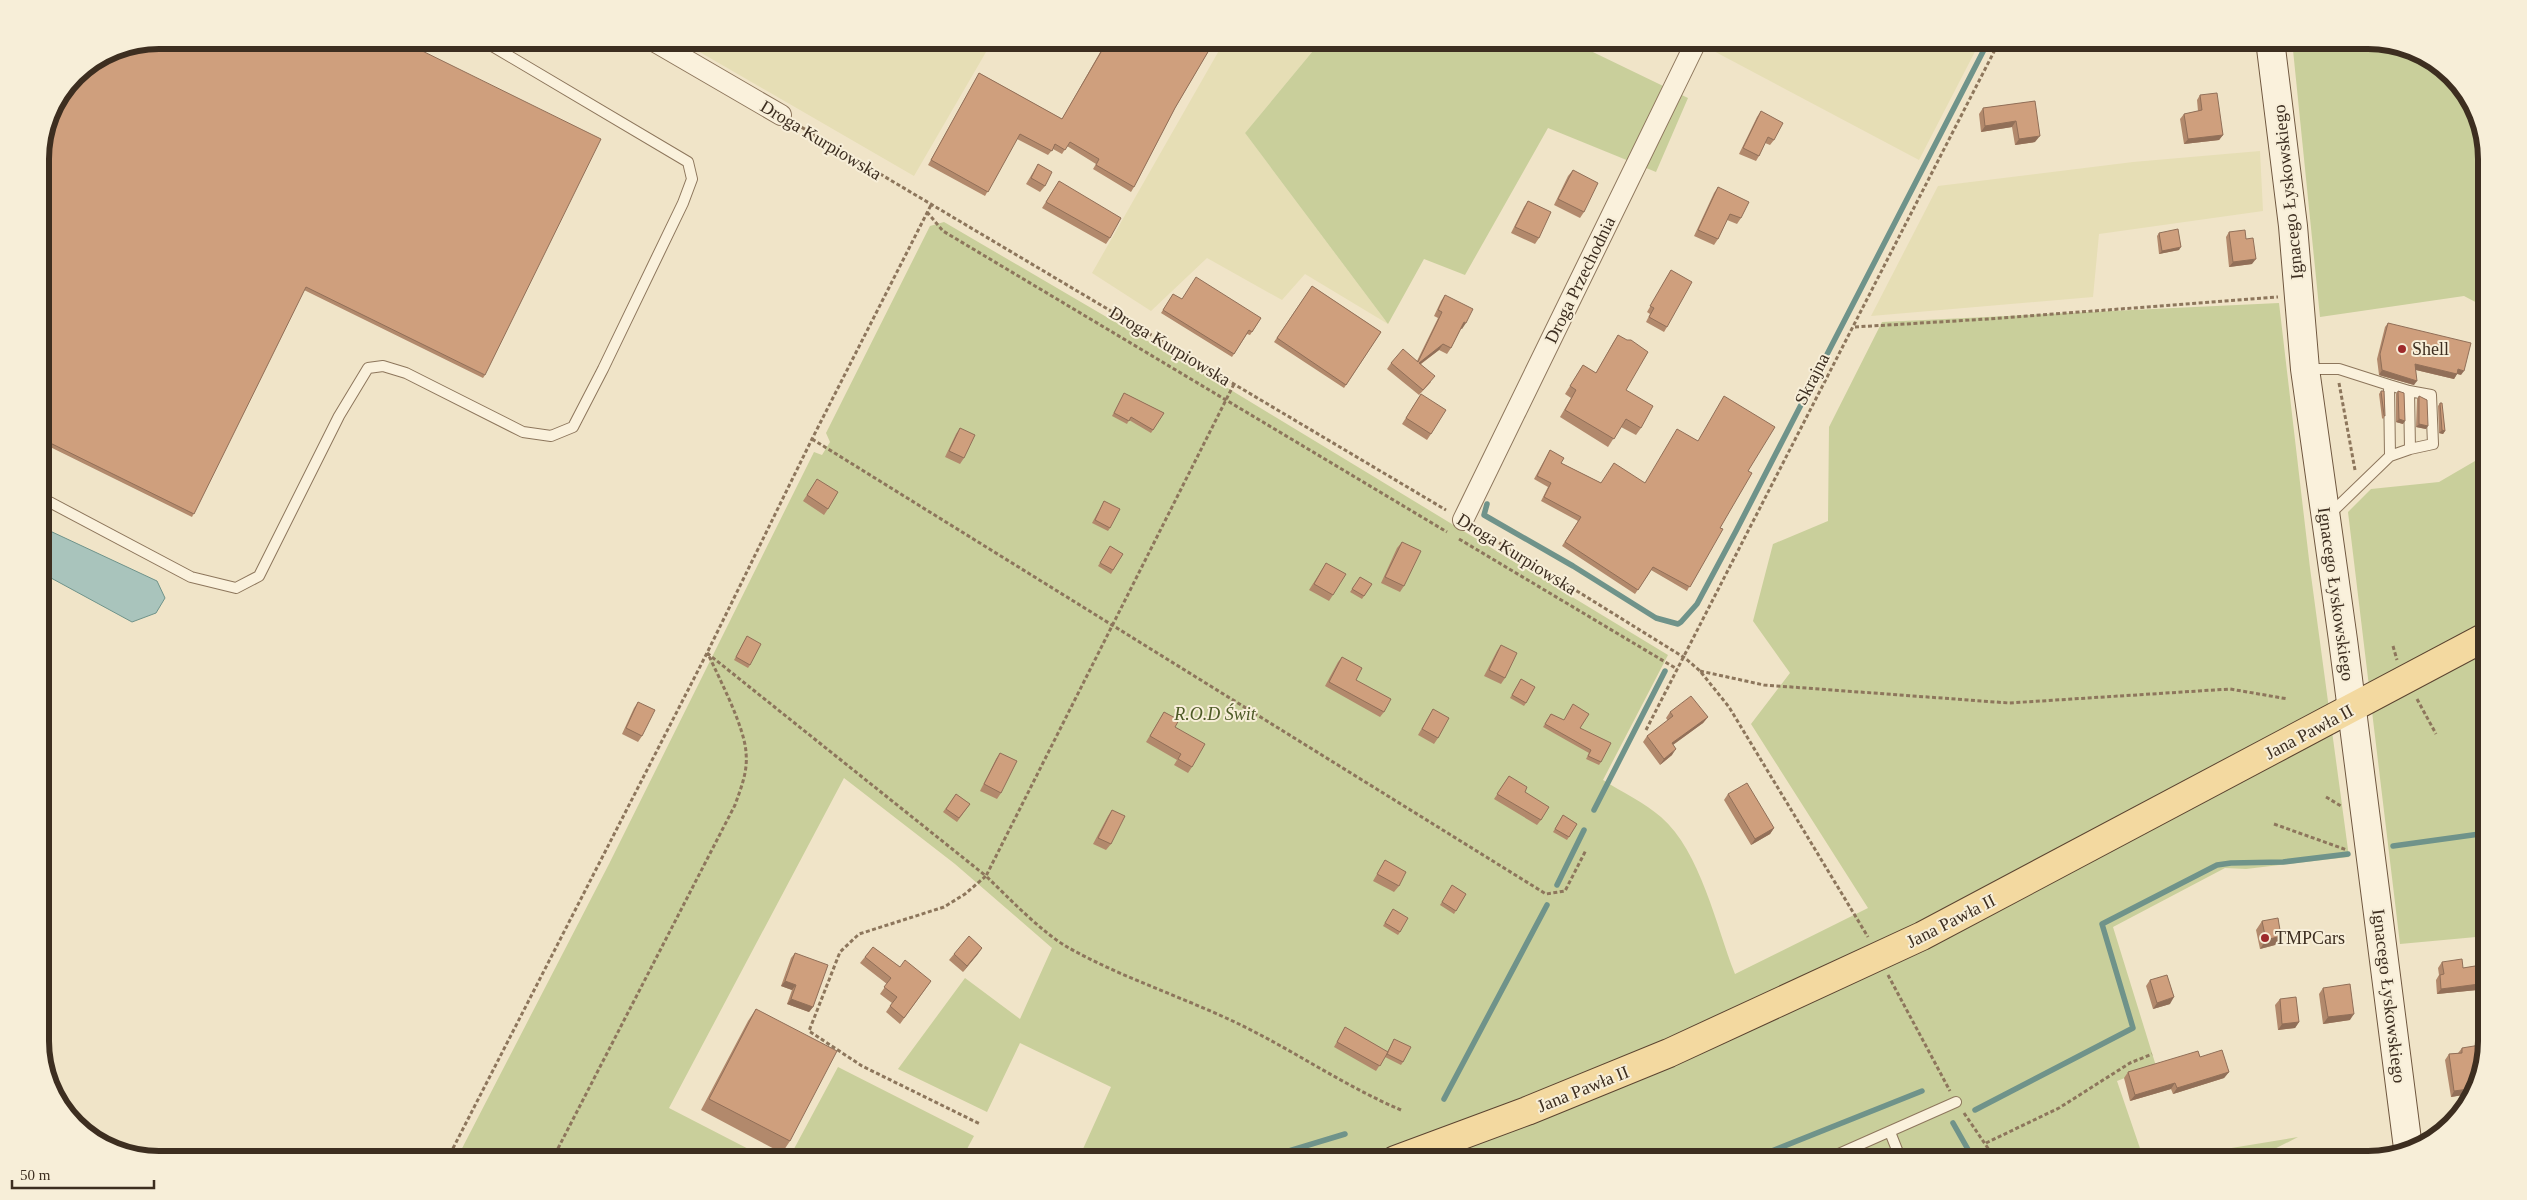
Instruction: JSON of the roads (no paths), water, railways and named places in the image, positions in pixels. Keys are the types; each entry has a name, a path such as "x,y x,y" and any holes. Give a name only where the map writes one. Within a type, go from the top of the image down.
{"main road":[{"name":"Jana Pawła II","path":"1419,1151 1596,1084 1695,1042 1887,953 2053,869 2478,641"}],"street":[{"name":"Droga Kurpiowska","path":"667,49 781,115"},
{"name":"Droga Przechodnia","path":"1456,531 1693,49"},
{"name":"Ignacego Łyskowskiego","path":"2271,49 2292,217 2305,369 2351,709 2409,1109 2408,1143"}],"lane":[{"path":"49,502 191,577 236,588 259,576 339,416 368,368 383,366 406,373 523,432 551,436 573,426 620,334 683,203 692,179 688,162 497,49"},
{"path":"2305,369 2339,369 2389,386 2432,395 2433,444 2390,456 2326,518"},
{"path":"2389,386 2390,456"},
{"path":"2409,391 2410,449"},
{"path":"1846,1151 1956,1102"},
{"path":"1890,1132 1897,1151"}],"water":[{"path":"49,531 157,581 165,598 156,613 132,622 49,577"}],"waterway":[{"path":"1487,504 1484,515 1573,566 1656,618 1678,624 1681,622 1697,604 1736,531 1984,49"},
{"path":"1594,810 1665,671"},
{"path":"1557,885 1584,830"},
{"path":"2393,846 2478,834"},
{"path":"1975,1110 2133,1028 2102,924 2217,865 2283,862 2348,854"},
{"path":"1444,1099 1547,905"},
{"path":"1772,1151 1922,1091"},
{"path":"1953,1123 1969,1151"},
{"path":"1289,1151 1345,1134"}],"place":[{"name":"Shell","path":"2402,349"},
{"name":"TMPCars","path":"2265,938"}],"park label":[{"name":"R.O.D Świt","path":"1215,714"}]}
